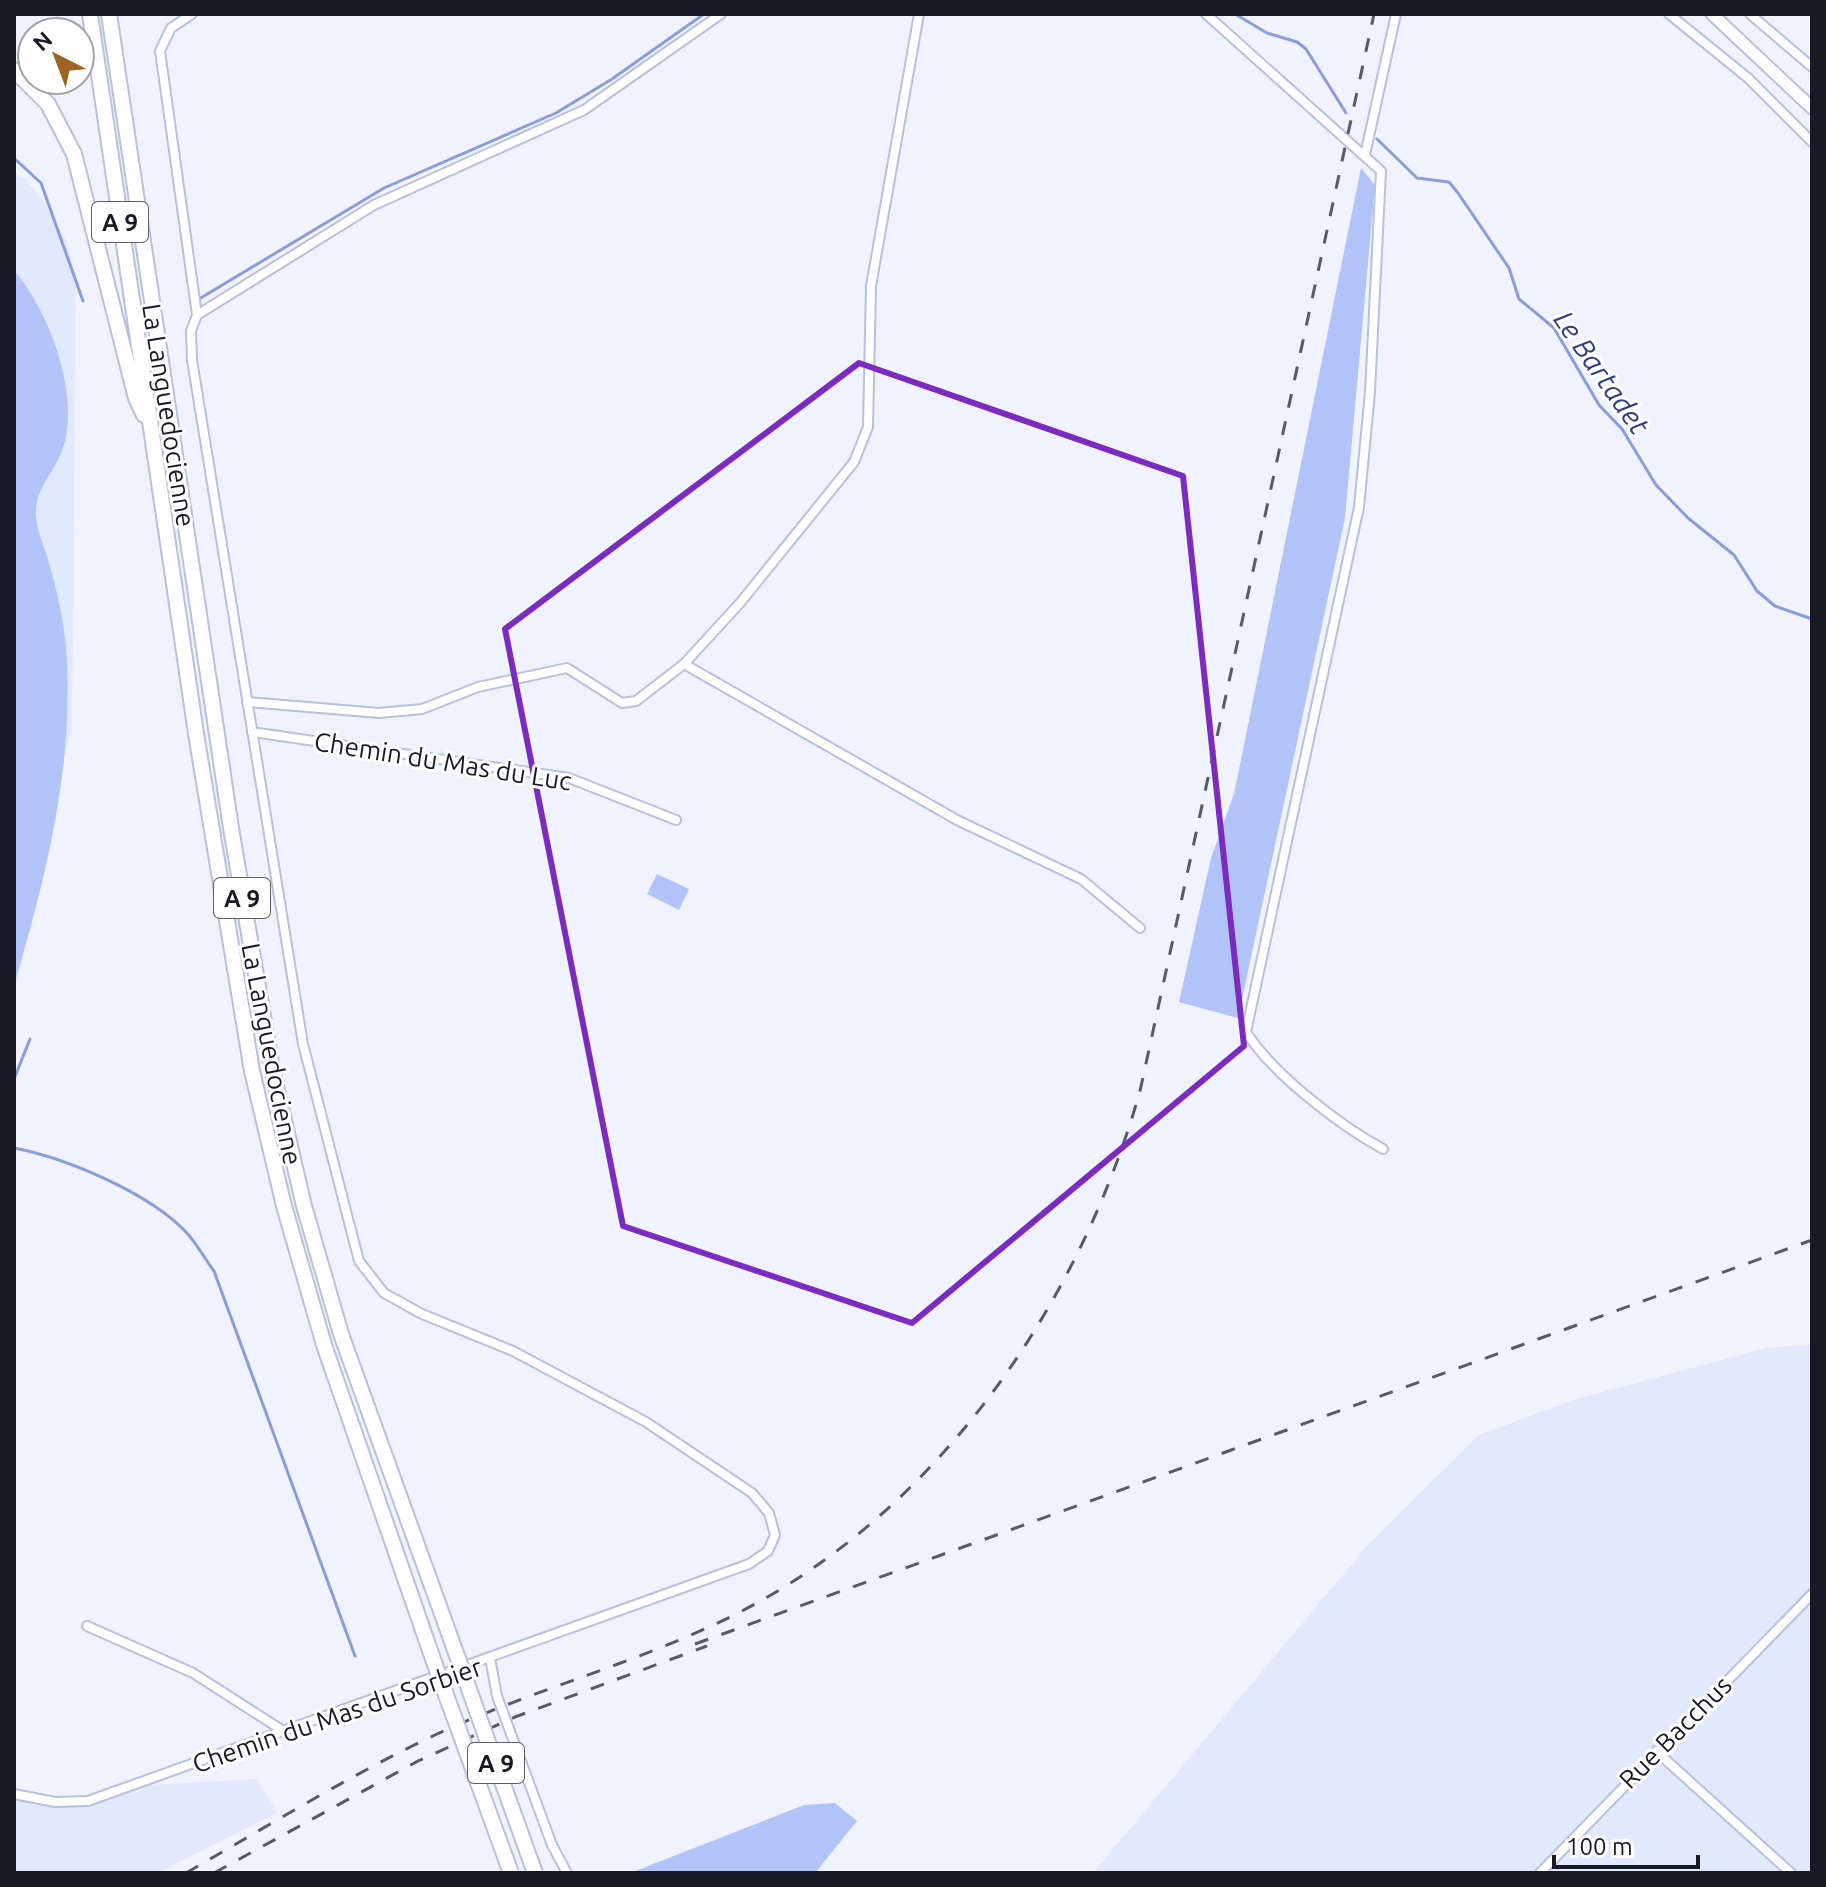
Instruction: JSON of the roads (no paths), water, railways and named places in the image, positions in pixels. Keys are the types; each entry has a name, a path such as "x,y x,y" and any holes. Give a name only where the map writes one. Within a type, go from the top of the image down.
{"highway":[{"name":"La Languedocienne","path":"90,14 211,832 246,1034 271,1155 324,1345 511,1873"},
{"name":"La Languedocienne","path":"109,14 231,828 272,1069 304,1206 341,1334 535,1873"},
{"path":"14,70 48,104 74,154 136,398 151,429"}],"main road":[{"path":"1712,14 1812,108"}],"street":[{"path":"192,14 166,34 160,51 197,315 191,331 192,360 303,1044 359,1261 371,1281 384,1293 422,1314 513,1351 646,1422 752,1493 769,1513 775,1535 768,1551 749,1564 490,1658"},
{"path":"197,315 374,205 584,110 721,14"},
{"path":"247,702 379,713 422,709 478,687 567,668 622,703 636,701 684,664 740,603 854,462 868,427 871,286 919,14"},
{"path":"1206,14 1381,171 1383,194 1359,507 1246,1032 1278,1068 1383,1149"},
{"path":"1365,155 1396,14"},
{"path":"1669,14 1748,78 1812,142"},
{"path":"1750,14 1812,67"},
{"path":"684,664 957,820 1081,879 1140,928"},
{"name":"Chemin du Mas du Luc","path":"252,732 569,778 676,820"},
{"name":"Rue Bacchus","path":"1540,1873 1812,1594"},
{"path":"87,1626 193,1673 285,1732"},
{"name":"Chemin du Mas du Sorbier","path":"14,1794 55,1802 88,1801 490,1658 497,1696 552,1845 567,1873"},
{"path":"1656,1751 1791,1873"}],"waterway":[{"path":"199,299 384,188 556,113 612,79 704,14"},
{"name":"Le Bartadet","path":"1235,14 1267,33 1297,42 1306,49 1346,113"},
{"name":"Le Bartadet","path":"1377,139 1417,178 1449,182 1458,193 1509,268 1519,299 1554,328 1599,405 1622,429 1656,485 1688,518 1734,555 1757,591 1775,606 1812,619"},
{"path":"14,158 41,183 83,301"},
{"path":"14,1079 30,1039"},
{"path":"14,1148 81,1168 150,1203 185,1231 214,1271 355,1656"}],"railway":[{"path":"186,1873 403,1750 508,1704 694,1634 804,1574 872,1523 934,1463 989,1397 1038,1326 1079,1250 1113,1171 1140,1091 1374,14"},
{"path":"695,1644 1812,1240"},
{"path":"214,1873 418,1761 515,1717 707,1646"}]}
